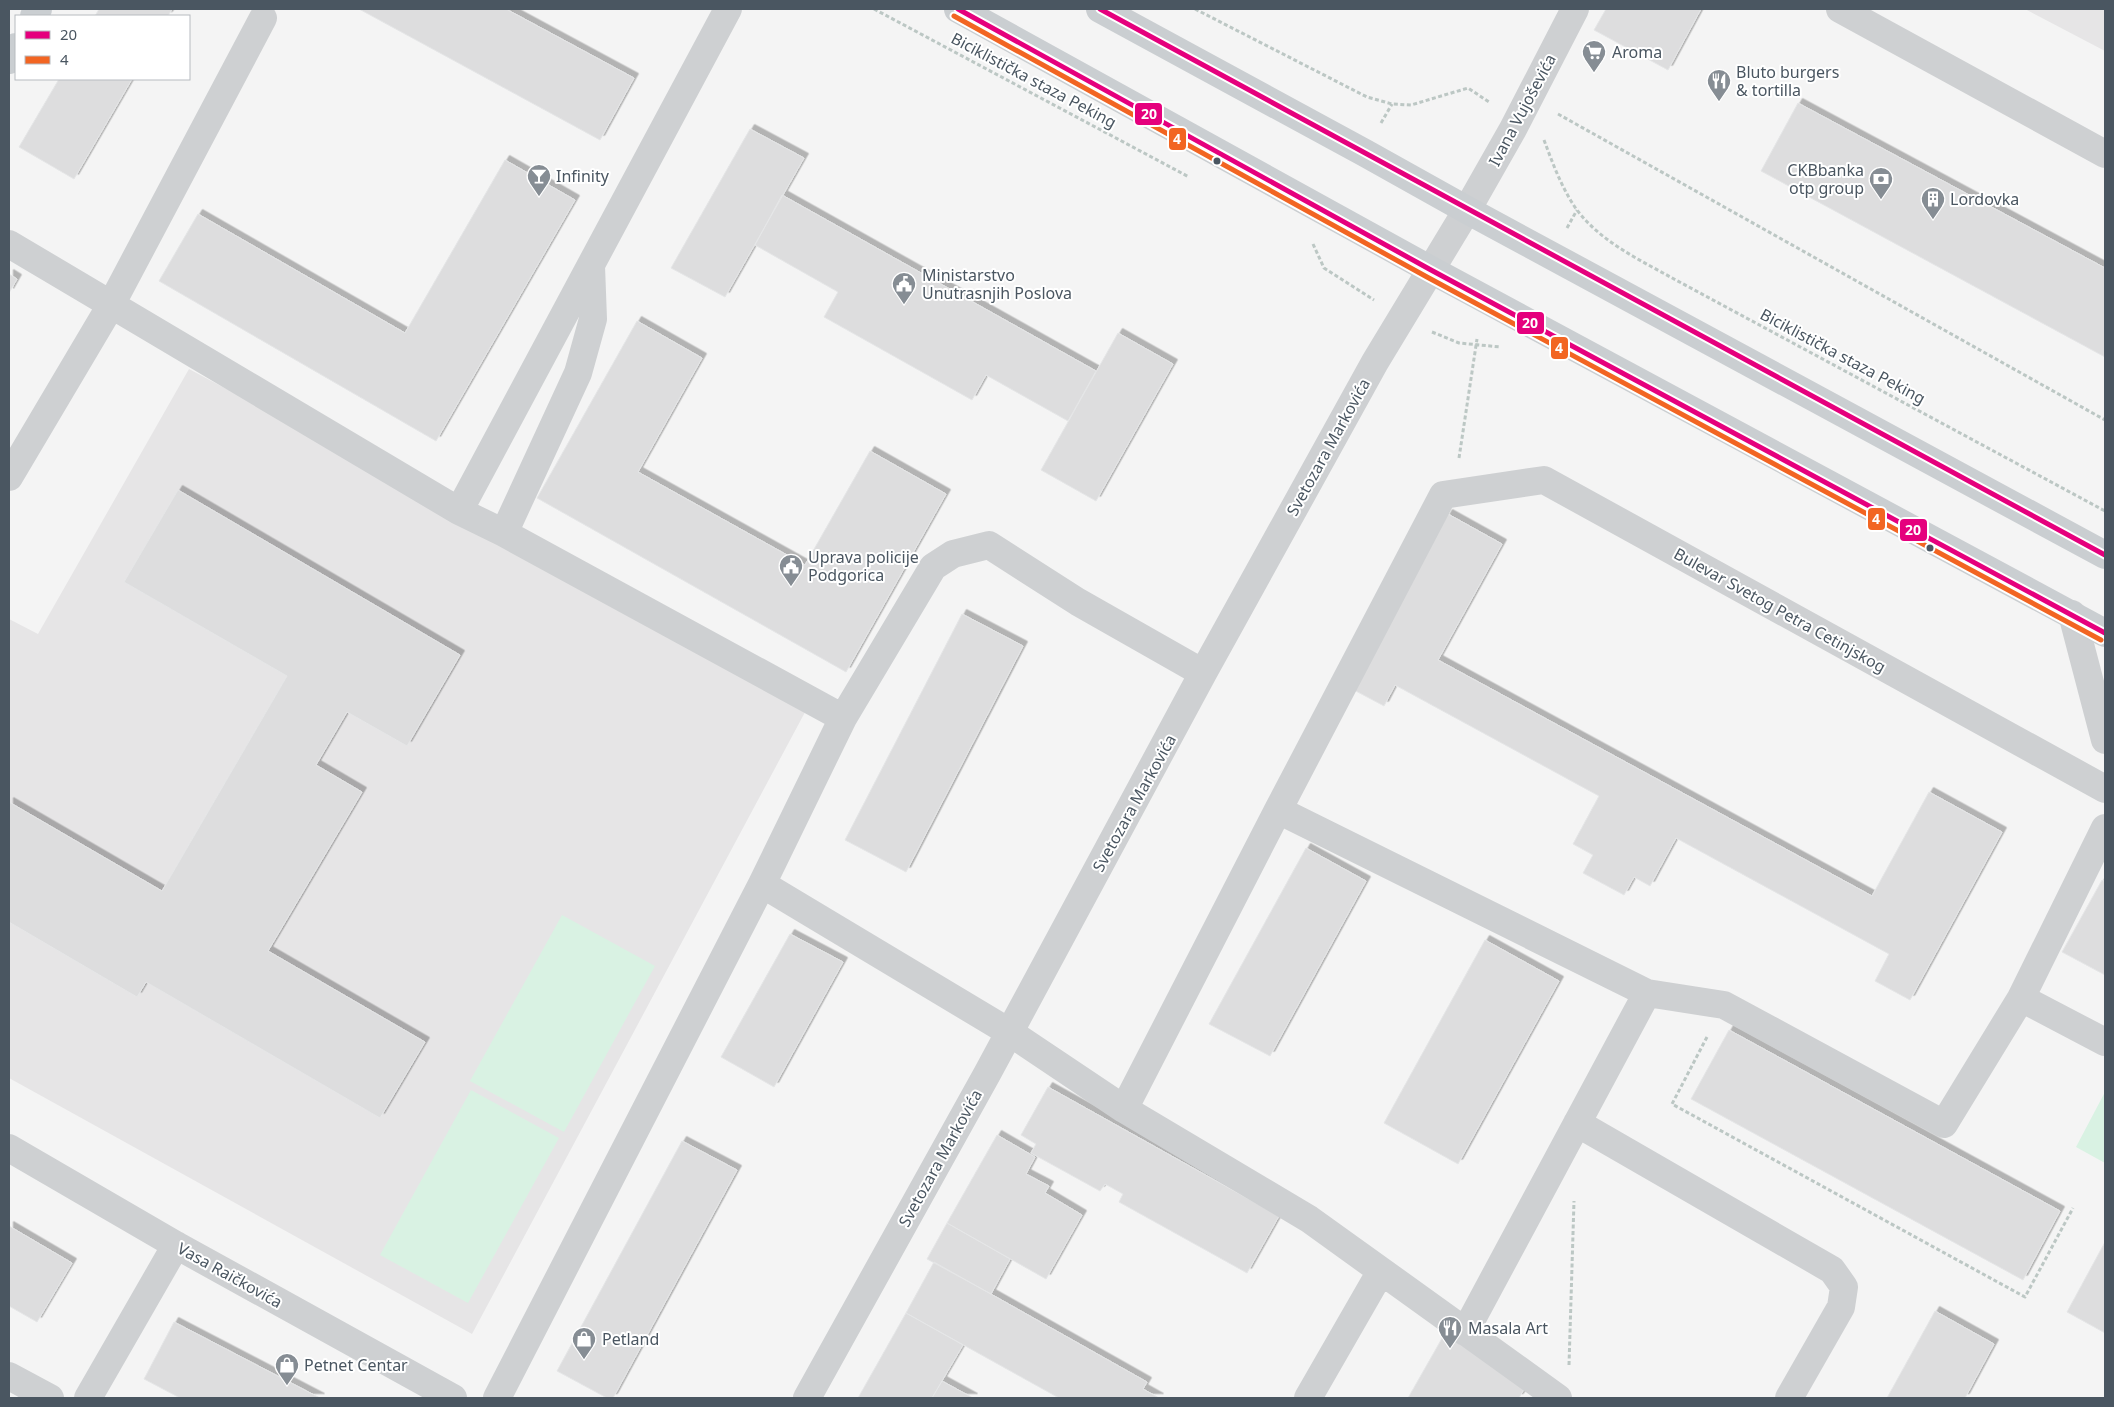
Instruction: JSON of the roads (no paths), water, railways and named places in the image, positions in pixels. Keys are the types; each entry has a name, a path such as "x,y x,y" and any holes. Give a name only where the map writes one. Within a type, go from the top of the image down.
{"main road":[{"path":"958,9 1431,270 2105,633"},
{"path":"1100,9 2105,555"},
{"path":"9,60 15,49"}],"street":[{"path":"459,511 728,9"},
{"name":"Ivana Vujoševića","path":"1467,210 1513,129 1575,9"},
{"path":"1840,9 2105,154"},
{"path":"9,477 110,305 262,18"},
{"name":"Svetozara Markovića","path":"808,1398 1203,673 1375,362 1467,210"},
{"path":"9,244 459,511 504,533 843,718"},
{"path":"504,533 578,373 593,319 591,265"},
{"name":"Bulevar Svetog Petra Cetinjskog","path":"1278,810 1448,494 1544,480 2105,789"},
{"path":"497,1398 762,884 843,718 933,568 953,554 989,544 1078,602 1203,673"},
{"path":"2072,614 2105,740"},
{"path":"1124,1109 1278,810 1647,994 1724,1005 1944,1124 2021,998 2105,828"},
{"path":"762,884 1009,1032 1124,1109 1309,1219 1558,1398"},
{"path":"1465,1332 1647,994"},
{"path":"2021,998 2105,1042"},
{"path":"1577,1123 1832,1270 1844,1287 1841,1307 1789,1398"},
{"name":"Vasa Raičkovića","path":"9,1148 176,1245 453,1398"},
{"path":"88,1398 176,1245"},
{"path":"1308,1398 1380,1270"},
{"path":"9,1376 50,1398"}],"place":[{"name":"Aroma","path":"1594,73"},
{"name":"Bluto burgers & tortilla","path":"1719,102"},
{"name":"Infinity","path":"539,197"},
{"name":"CKBbanka otp group","path":"1881,200"},
{"name":"Lordovka","path":"1933,220"},
{"name":"Ministarstvo Unutrasnjih Poslova","path":"904,305"},
{"name":"Uprava policije Podgorica","path":"791,587"},
{"name":"Masala Art","path":"1450,1349"},
{"name":"Petland","path":"584,1360"},
{"name":"Petnet Centar","path":"287,1386"}]}
